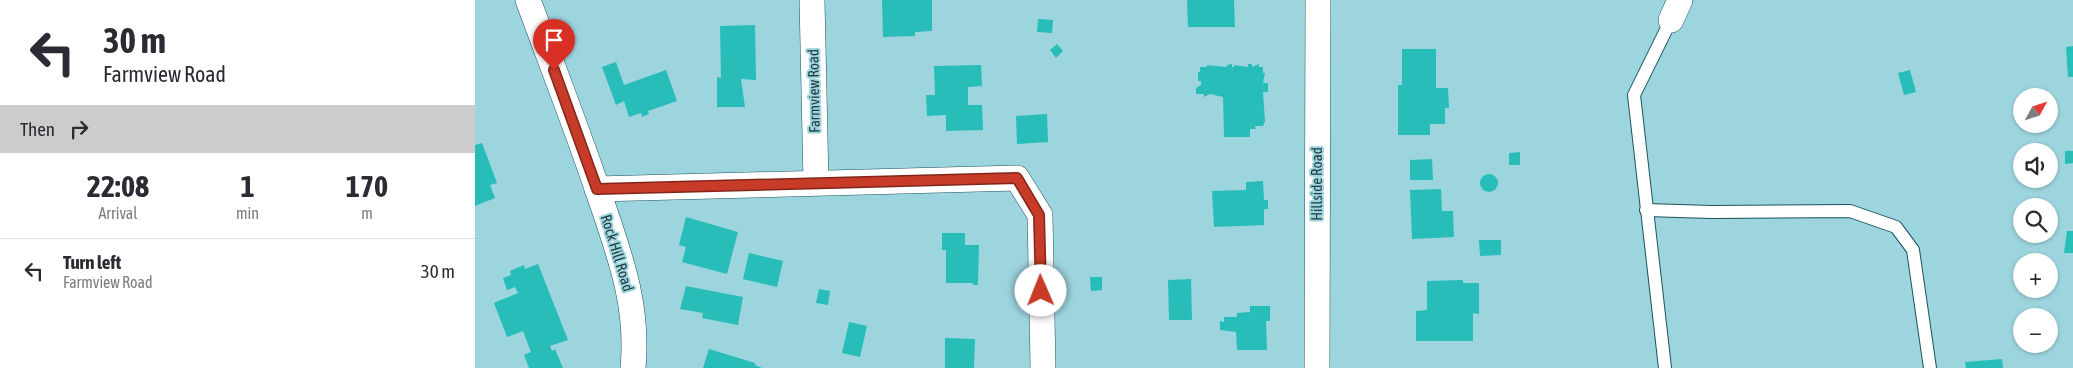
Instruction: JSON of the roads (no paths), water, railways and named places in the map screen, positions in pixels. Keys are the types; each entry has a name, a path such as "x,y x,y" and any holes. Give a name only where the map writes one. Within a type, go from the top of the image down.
{"street":[{"name":"Rock Hill Road","path":"528,0 597,189 626,276 635,320 633,368"},
{"name":"Farmview Road","path":"812,0 816,182"},
{"name":"Hillside Road","path":"1317,0 1317,368"},
{"path":"597,189 1017,178 1039,215 1043,368"}],"lane":[{"path":"1665,368 1634,95 1675,10"},
{"path":"1646,210 1711,212 1850,211 1896,228 1913,250 1930,368"}]}
